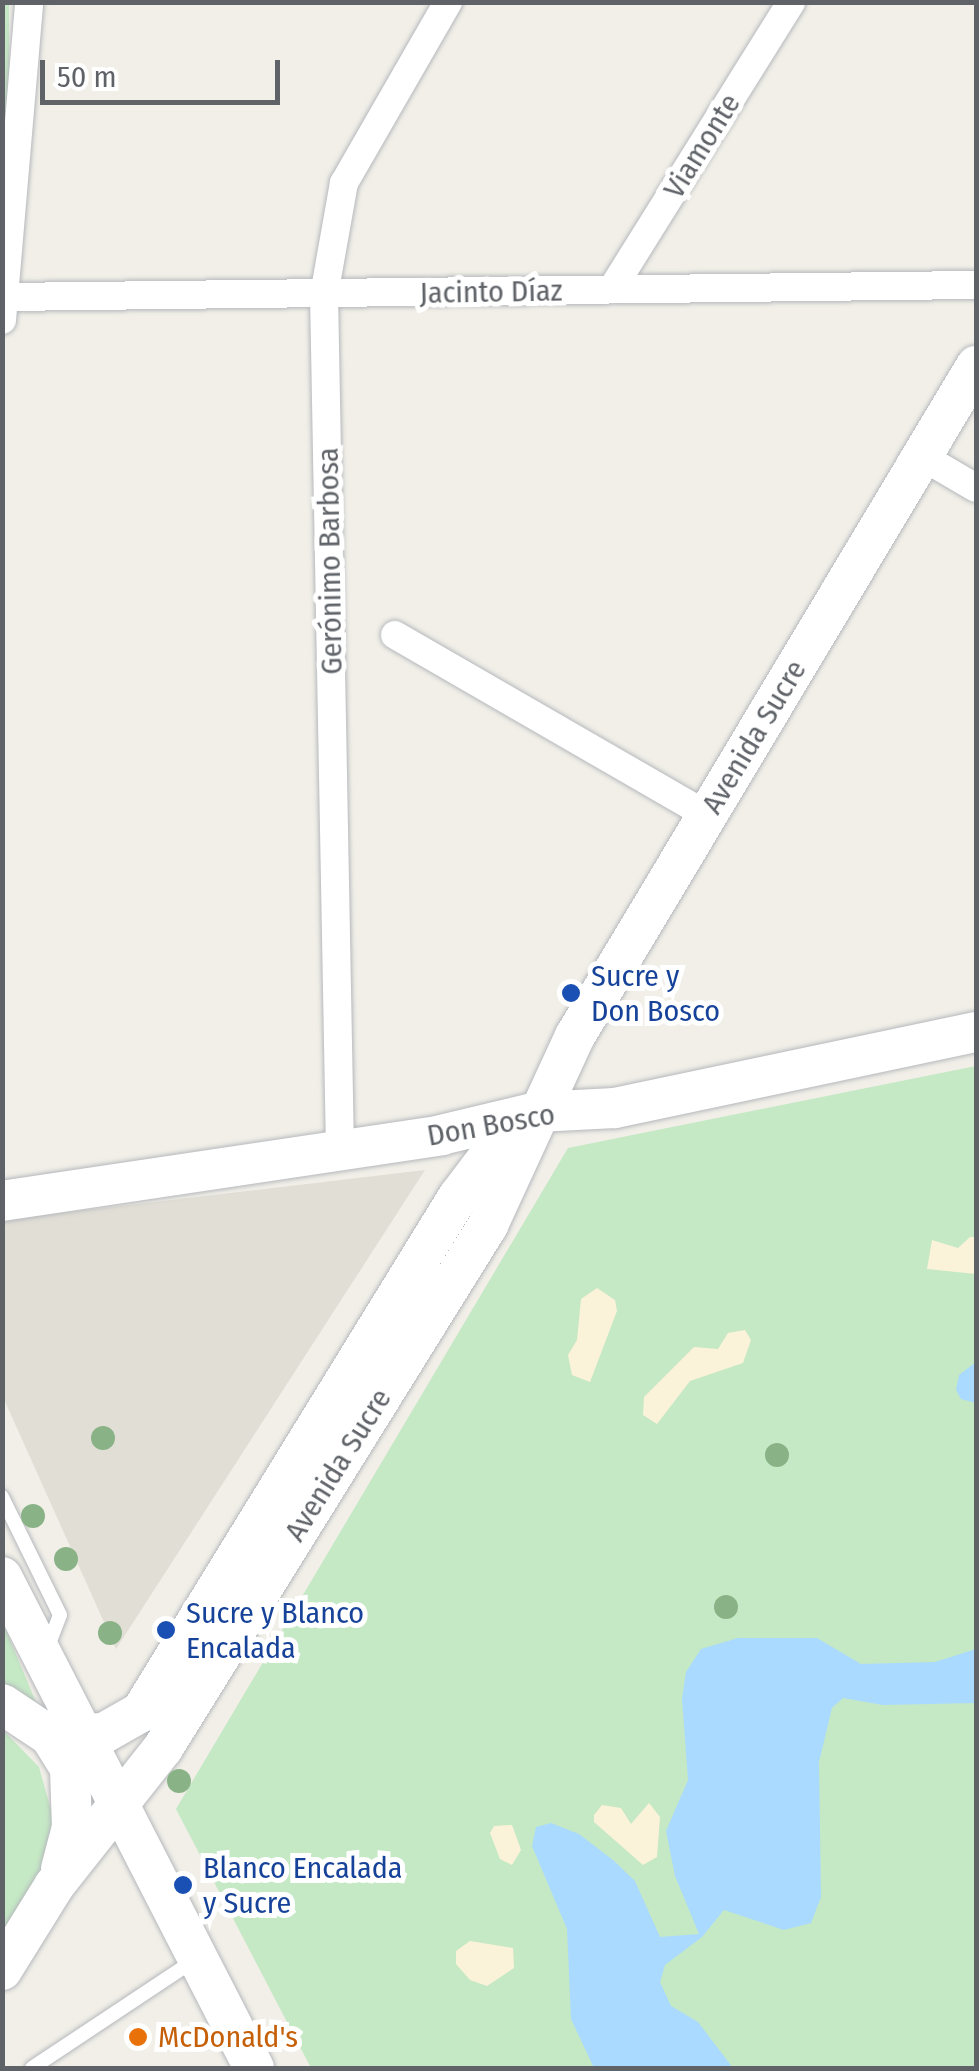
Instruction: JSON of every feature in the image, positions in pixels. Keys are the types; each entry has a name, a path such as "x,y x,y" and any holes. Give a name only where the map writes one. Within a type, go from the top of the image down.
{"main road":[{"name":"Avenida Sucre","path":"54,1886 163,1748 488,1225 536,1112 574,1036 976,366"},
{"name":"Don Bosco","path":"2,1201 340,1150 536,1112 615,1108 976,1032"},
{"name":"Avenida Sucre","path":"67,1745 141,1712 458,1197 499,1143 536,1112"},
{"path":"2,1577 42,1664 67,1745 72,1826 54,1886 13,1939 2,1970"},
{"path":"2,1704 67,1745 117,1806 197,1959 244,2061"}],"street":[{"path":"4,308 29,2"},
{"name":"Gerónimo Barbosa","path":"340,1150 324,296 344,183 448,2"},
{"name":"Viamonte","path":"612,289 790,2"},
{"name":"Jacinto Díaz","path":"4,308 612,289 976,285"},
{"path":"922,456 976,488"},
{"path":"395,636 707,815"}],"lane":[{"path":"2,1497 60,1615 42,1664"},
{"path":"32,2068 197,1959"}],"shaded area":[{"path":"425,1170 116,1649 3,1397 2,1220"}],"green space":[{"path":"9,2 9,102 3,153 2,3"},
{"path":"976,1066 976,2068 311,2068 176,1809 568,1148"},
{"path":"3,1623 38,1707 3,1690"},
{"path":"2,1729 39,1767 55,1824 43,1883 3,1929"}],"sand":[{"path":"970,1237 976,1237 976,1274 927,1269 932,1240 958,1248"},
{"path":"597,1288 615,1300 617,1311 590,1382 572,1375 568,1355 577,1340 581,1299"},
{"path":"745,1330 751,1340 743,1363 690,1381 657,1424 643,1415 644,1397 694,1347 718,1349 728,1333"},
{"path":"649,1803 660,1817 657,1857 643,1865 594,1822 594,1815 602,1805 621,1808 631,1824"},
{"path":"512,1825 521,1850 512,1865 500,1859 490,1833 494,1826"},
{"path":"470,1941 513,1948 514,1968 487,1986 470,1980 456,1964 456,1951"}],"water":[{"path":"976,1362 976,1403 961,1399 956,1390 959,1375"},
{"path":"738,1638 817,1638 861,1664 935,1662 976,1649 976,1703 883,1705 843,1698 832,1708 819,1762 821,1897 811,1923 784,1930 724,1910 702,1937 665,1965 660,1982 671,2006 698,2022 733,2068 594,2068 571,2019 567,1929 532,1846 536,1827 551,1823 579,1834 613,1860 635,1881 660,1937 699,1934 675,1876 666,1831 688,1780 682,1699 686,1672 701,1649"}],"place":[{"name":"Sucre y Don Bosco","path":"571,993"},
{"name":"Sucre y Blanco Encalada","path":"166,1630"},
{"name":"Blanco Encalada y Sucre","path":"183,1885"},
{"name":"McDonald's","path":"138,2037"}]}
